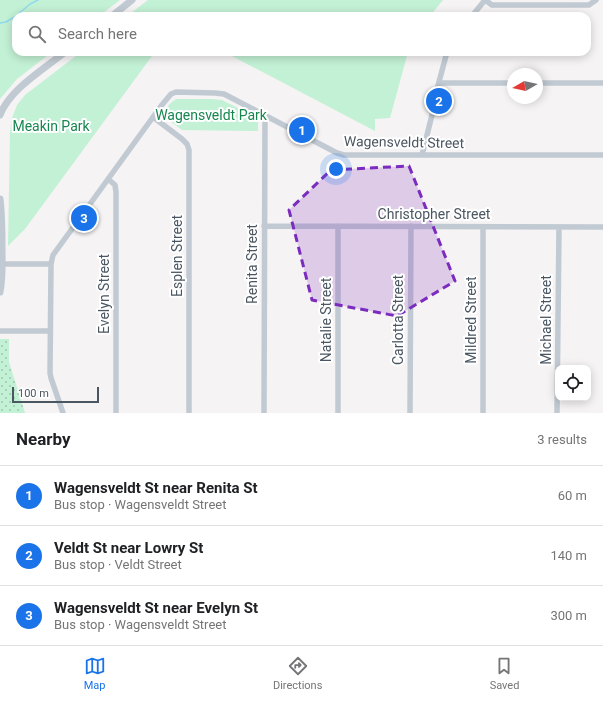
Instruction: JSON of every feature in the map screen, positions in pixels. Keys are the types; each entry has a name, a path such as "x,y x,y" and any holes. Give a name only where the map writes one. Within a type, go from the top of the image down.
{"street":[{"path":"117,12 132,0"},
{"path":"475,12 485,0 492,5 589,5 596,0"},
{"path":"0,115 3,107 12,96 28,81 61,56"},
{"path":"422,155 446,56"},
{"path":"440,82 507,82"},
{"path":"543,82 603,82"},
{"name":"Wagensveldt Street","path":"63,413 50,373 51,259 54,252 168,96 171,94 176,92 224,94 337,153 344,155 603,155"},
{"name":"Renita Street","path":"264,413 265,115"},
{"name":"Esplen Street","path":"153,117 182,139 187,144 189,150 189,413"},
{"name":"Evelyn Street","path":"108,179 115,185 116,192 116,413"},
{"path":"0,199 2,282 0,292"},
{"name":"Christopher Street","path":"264,226 603,227"},
{"name":"Natalie Street","path":"338,226 338,413"},
{"name":"Carlotta Street","path":"410,413 411,226"},
{"name":"Mildred Street","path":"484,227 484,413"},
{"name":"Michael Street","path":"557,413 559,227"},
{"path":"1,264 51,264"},
{"path":"0,332 50,331"}],"highlighted area":[{"path":"409,166 455,281 397,316 312,300 289,210 331,170"}],"green space":[{"name":"Meakin Park","path":"0,0 120,0 104,12 12,12 12,56 47,56 17,79 0,99"},
{"path":"148,0 443,0 433,12 132,12"},
{"name":"Meakin Park","path":"76,56 152,56 25,229 8,246 10,132 12,118 17,105 25,95"},
{"name":"Meakin Park","path":"232,56 407,56 390,118 375,119 375,131"},
{"name":"Wagensveldt Park","path":"176,99 222,100 254,116 258,122 258,131 182,130 165,117 166,109"},
{"path":"0,339 9,339 9,362 25,413 0,413"}],"waterway":[{"path":"21,12 30,4 38,0"},
{"path":"0,23 6,22 12,18"}],"place":[{"name":"Veldt St near Lowry St","path":"439,101"},
{"name":"Wagensveldt St near Renita St","path":"302,130"},
{"name":"Wagensveldt St near Evelyn St","path":"84,218"}]}
